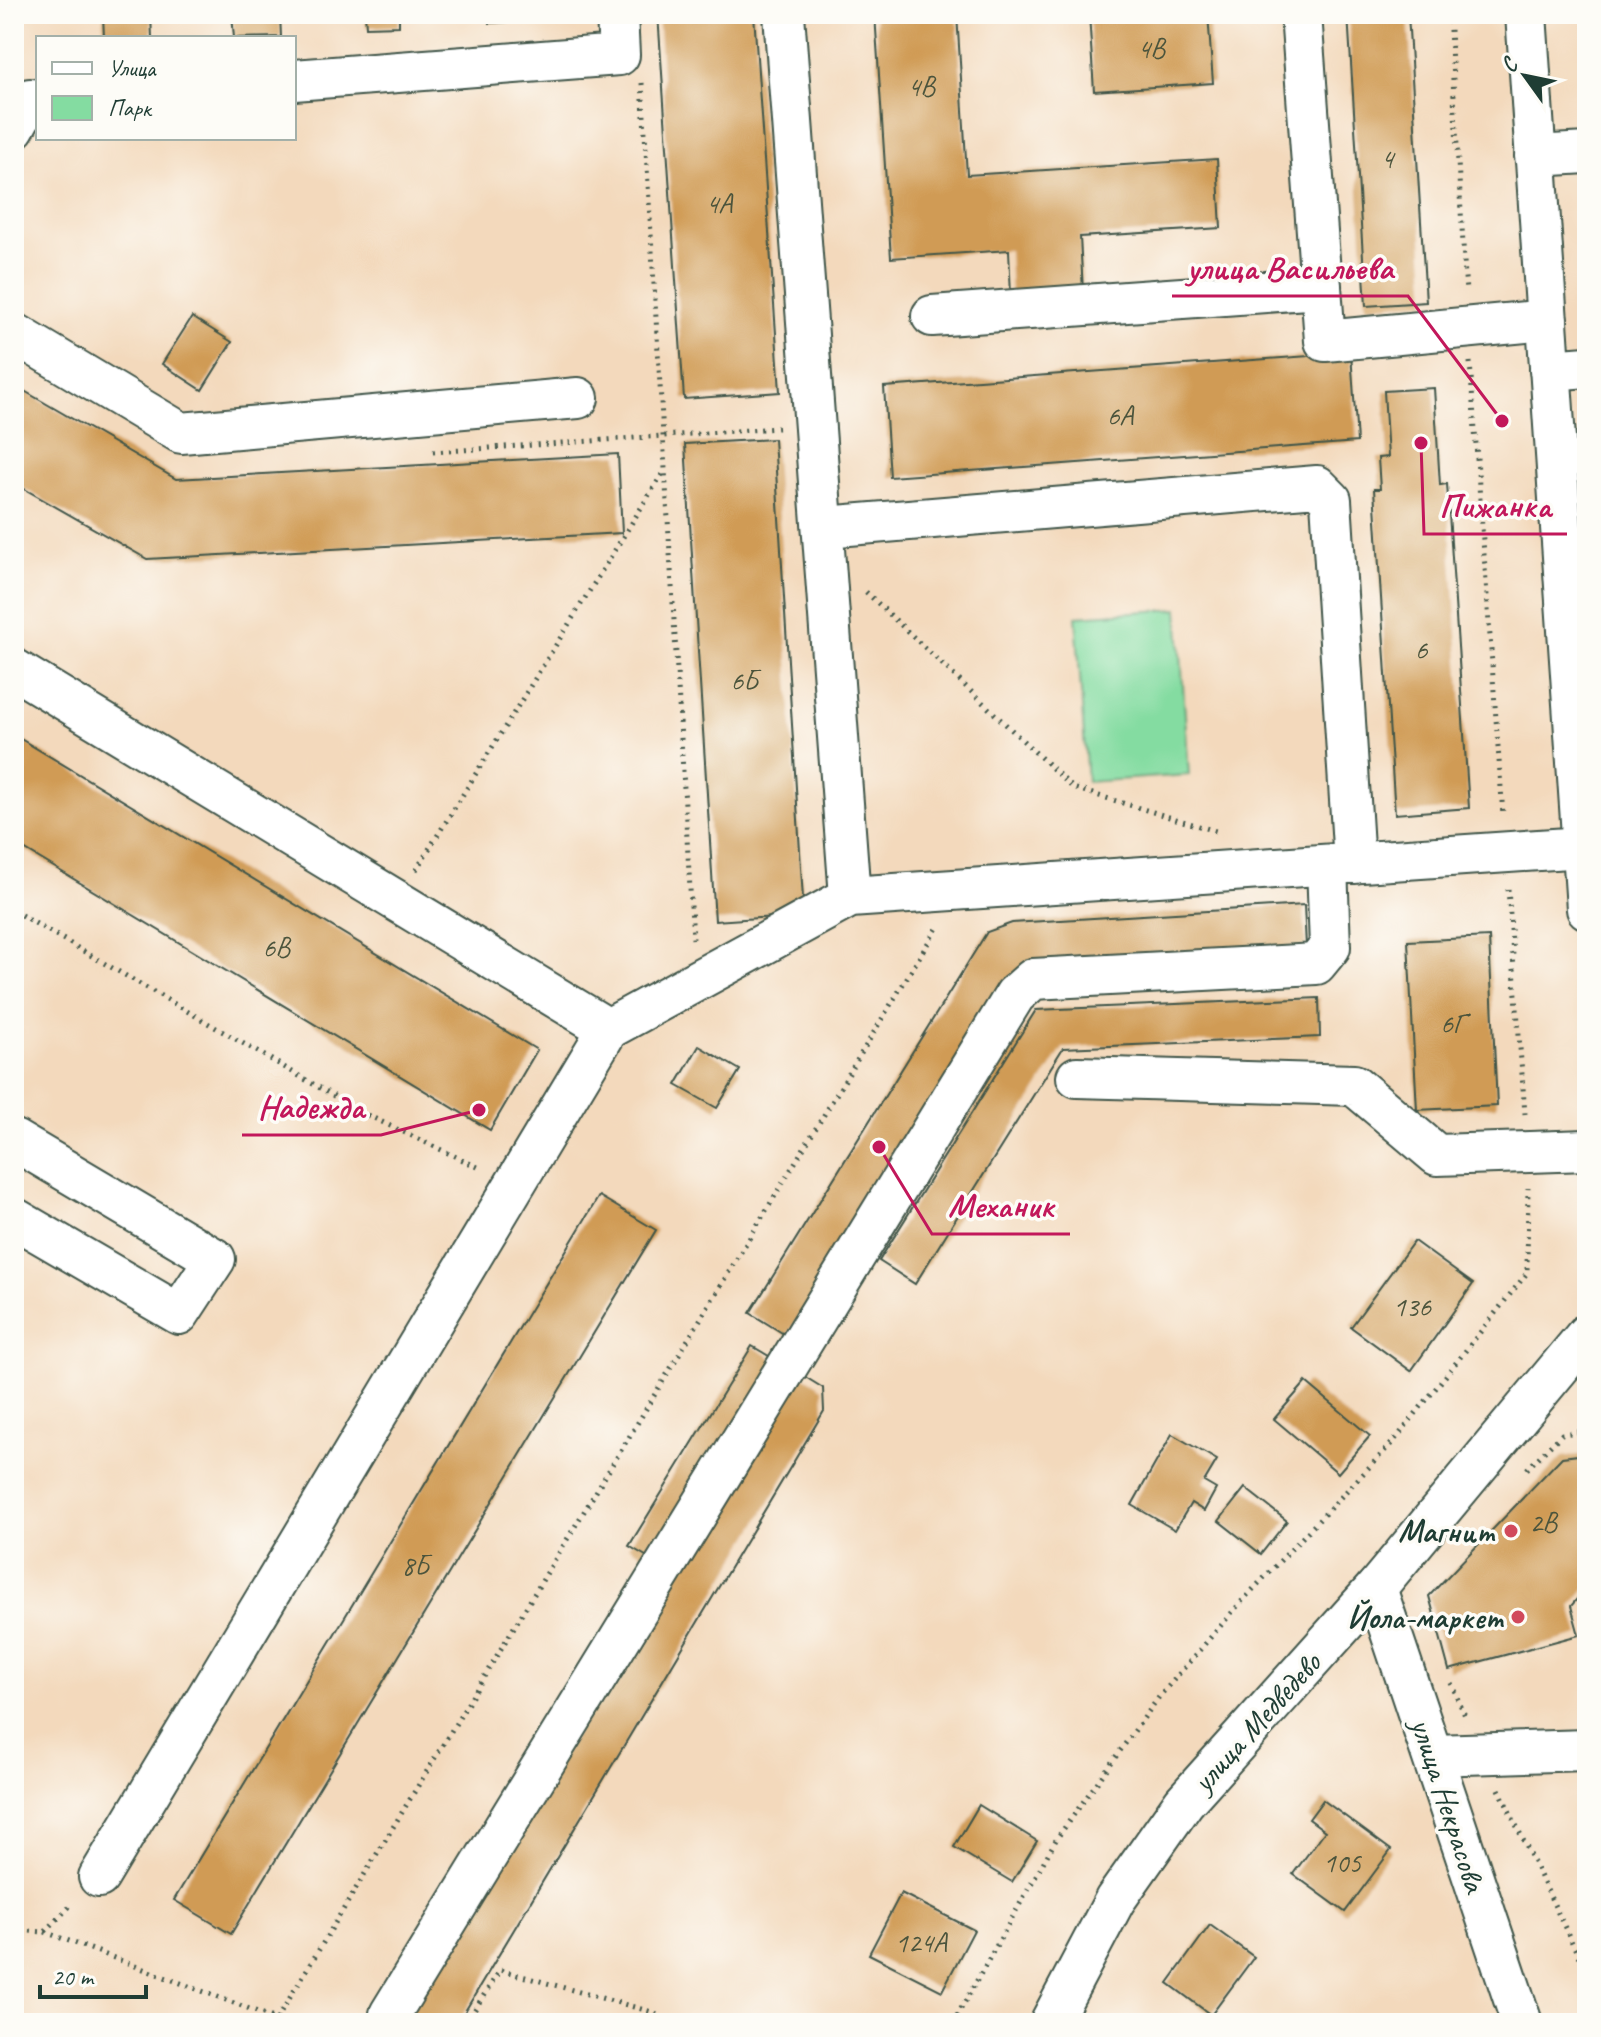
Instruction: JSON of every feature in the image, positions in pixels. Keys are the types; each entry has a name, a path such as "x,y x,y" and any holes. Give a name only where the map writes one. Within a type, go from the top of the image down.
{"street":[{"path":"296,80 619,55 617,14"},
{"path":"784,14 826,539 850,897"},
{"path":"1301,14 1325,341 1547,320"},
{"path":"1526,14 1547,320 1569,368 1587,909"},
{"path":"1535,156 1587,153"},
{"path":"932,316 1321,288"},
{"path":"14,333 181,433 578,398"},
{"path":"390,2014 1015,995 1033,979 1316,964 1330,947 1341,864 1331,500 1317,486 826,539"},
{"path":"14,669 608,1029"},
{"path":"99,1877 608,1029 850,897 1583,847"},
{"path":"1077,1077 1354,1085 1437,1155 1587,1150"},
{"path":"14,1140 215,1259 179,1314 14,1218"},
{"name":"улица Медведево","path":"1050,2023 1115,1900 1184,1802 1376,1588 1587,1334"},
{"name":"улица Некрасова","path":"1376,1588 1522,2023"},
{"path":"1433,1755 1587,1750"}],"path":[{"path":"953,2023 1057,1838 1159,1697 1242,1601 1394,1441 1527,1273 1528,1152 1468,327 1449,14"},
{"path":"641,77 695,981"},
{"path":"397,901 665,470"},
{"path":"826,539 900,627 1073,788 1222,833"},
{"path":"277,2019 961,890"},
{"path":"14,911 365,1114 515,1184"},
{"path":"1519,1478 1562,1434 1587,1431"},
{"path":"1446,1672 1587,1974"},
{"path":"45,1932 99,1877"},
{"path":"14,1930 45,1932 287,2023"},
{"path":"466,2023 500,1970 652,2012 672,2023"}],"green space":[{"path":"1178,609 1189,775 1087,782 1076,616"}],"building":[{"path":"103,14 151,14 152,36 104,36"},
{"path":"232,14 280,14 281,36 234,36"},
{"path":"365,14 399,14 399,26 366,27"},
{"path":"489,14 531,14 532,21 489,23"},
{"path":"658,14 754,14 780,392 684,399"},
{"path":"875,14 957,14 967,175 1217,159 1221,228 1080,237 1083,291 1011,296 1009,250 891,258"},
{"path":"1089,14 1208,14 1213,83 1094,91"},
{"path":"1348,14 1408,14 1426,302 1366,306"},
{"path":"192,317 232,342 202,390 162,364"},
{"path":"1351,353 1357,442 890,477 884,387"},
{"path":"14,385 176,479 618,454 622,533 147,559 14,483"},
{"path":"1434,388 1440,485 1447,484 1469,808 1395,814 1374,489 1380,489 1378,458 1388,457 1384,391"},
{"path":"774,439 804,915 715,921 685,444"},
{"path":"14,735 537,1050 490,1130 14,843"},
{"path":"1304,905 1306,947 1027,964 787,1336 750,1313 987,932 1012,923"},
{"path":"1489,937 1497,1106 1417,1110 1408,941"},
{"path":"1319,998 1320,1037 1063,1048 915,1284 879,1261 1036,1010"},
{"path":"699,1046 740,1070 717,1108 676,1085"},
{"path":"599,1196 656,1230 231,1934 174,1900"},
{"path":"1414,1241 1473,1284 1411,1371 1351,1327"},
{"path":"752,1346 779,1362 656,1562 629,1546"},
{"path":"794,1370 823,1388 824,1411 458,2023 403,2023"},
{"path":"1306,1382 1370,1436 1338,1473 1274,1419"},
{"path":"1172,1434 1217,1460 1204,1482 1216,1489 1204,1511 1191,1503 1175,1530 1132,1505"},
{"path":"1587,1454 1587,1587 1571,1606 1579,1635 1449,1670 1429,1596 1562,1457"},
{"path":"1245,1488 1287,1521 1261,1554 1219,1521"},
{"path":"1323,1800 1391,1850 1345,1912 1293,1874 1325,1831 1309,1819"},
{"path":"979,1805 1037,1841 1012,1882 954,1847"},
{"path":"901,1893 974,1930 942,1991 869,1954"},
{"path":"1210,1925 1254,1957 1211,2015 1168,1983"}],"place":[{"name":"улица Васильева","path":"1502,421"},
{"name":"Пижанка","path":"1421,443"},
{"name":"Надежда","path":"479,1110"},
{"name":"Механик","path":"879,1147"},
{"name":"Магнит","path":"1511,1531"},
{"name":"Йола-маркет","path":"1518,1617"}]}
